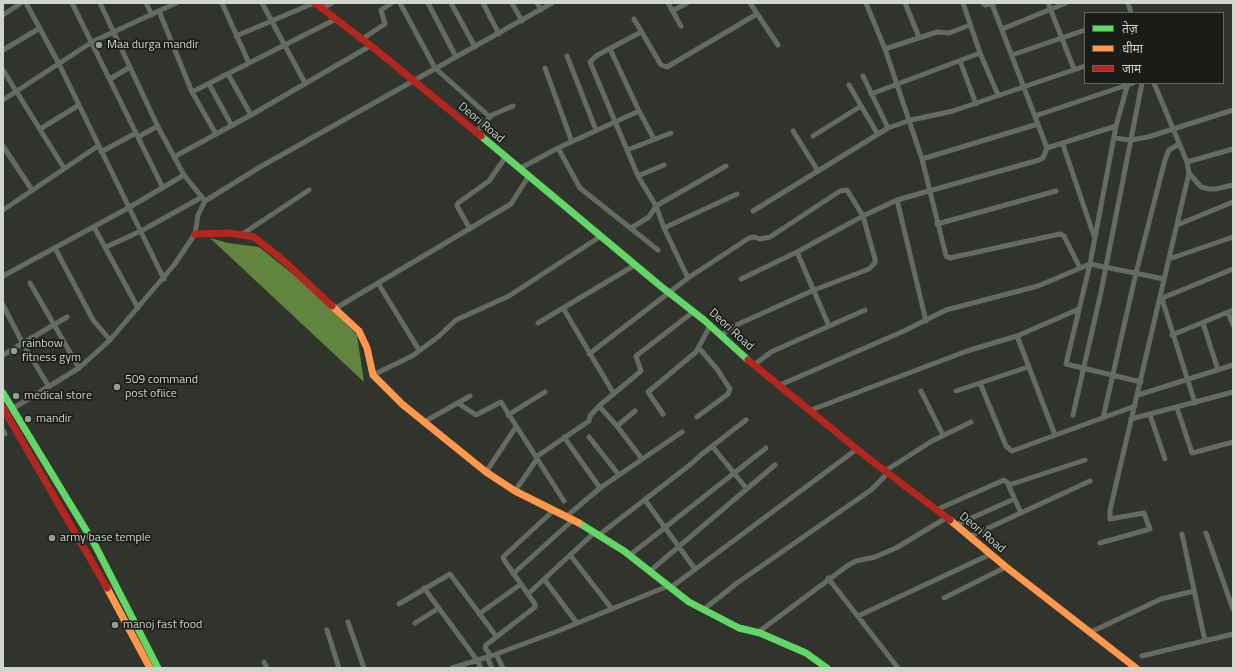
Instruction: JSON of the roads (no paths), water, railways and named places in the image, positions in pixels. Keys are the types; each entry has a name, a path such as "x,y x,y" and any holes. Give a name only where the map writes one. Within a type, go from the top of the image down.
{"main road":[{"name":"Deori Road","path":"315,3 362,39 857,449 971,536 1006,567 1136,668"},
{"path":"195,234 230,233 254,237 283,260 336,308 364,338 373,375 402,404 486,472 515,491 597,533 630,555 689,602 740,628 757,633 806,654 827,668"},
{"path":"3,393 95,545 158,668"},
{"path":"4,410 90,557 150,668"}],"street":[{"path":"3,15 21,3"},
{"path":"26,3 59,64 164,279"},
{"path":"72,3 163,188"},
{"path":"100,3 174,157 184,175 203,199"},
{"path":"146,3 152,15"},
{"path":"3,100 92,42 176,3"},
{"path":"222,3 249,64"},
{"path":"262,3 305,84"},
{"path":"236,36 315,3"},
{"path":"322,8 332,3"},
{"path":"362,39 384,24 381,10 392,3"},
{"path":"400,3 435,68 490,117"},
{"path":"428,3 456,57"},
{"path":"451,3 476,47"},
{"path":"482,3 499,34"},
{"path":"512,3 522,21"},
{"path":"537,3 541,10"},
{"path":"106,247 203,199 552,3"},
{"path":"668,3 682,26"},
{"path":"672,11 687,3"},
{"path":"750,3 778,45"},
{"path":"866,3 886,49 911,120 931,190 937,224 945,255 947,257 1060,234 1064,236 1080,268"},
{"path":"905,3 919,37"},
{"path":"963,3 980,53 998,96"},
{"path":"741,279 897,200 1043,158 1047,148 1025,87 993,3 985,5 984,3"},
{"path":"1048,3 1074,69"},
{"path":"1002,29 1066,3"},
{"path":"159,11 192,92 216,134"},
{"path":"634,19 662,65 666,67 757,14"},
{"path":"192,92 336,19"},
{"path":"886,49 919,37 937,32 949,33 970,25"},
{"path":"3,50 40,28"},
{"path":"1012,55 1084,30"},
{"path":"641,32 592,59 590,62 638,176 656,206 664,228 688,278"},
{"path":"174,157 232,126 370,46"},
{"path":"610,49 654,139"},
{"path":"871,94 980,53"},
{"path":"567,56 596,130"},
{"path":"960,61 976,104"},
{"path":"753,211 888,128 911,120 953,111 976,104 1084,66"},
{"path":"110,79 130,67"},
{"path":"546,68 572,142"},
{"path":"3,70 64,168"},
{"path":"228,74 251,115"},
{"path":"863,76 888,128"},
{"path":"209,84 232,126"},
{"path":"1035,116 1129,84"},
{"path":"1129,84 1116,126 1090,264 1066,364 1141,382"},
{"path":"1073,415 1106,266 1142,84"},
{"path":"1100,542 1150,529 1144,513 1110,519 1110,510 1189,172 1188,162 1172,129 1154,84"},
{"path":"849,85 877,134"},
{"path":"40,129 78,105"},
{"path":"475,133 498,111 513,106"},
{"path":"813,136 861,106"},
{"path":"1114,138 1131,140 1233,110"},
{"path":"519,169 558,148 639,111"},
{"path":"922,159 1038,124"},
{"path":"101,152 158,126"},
{"path":"1047,148 1116,126"},
{"path":"793,131 818,171"},
{"path":"627,150 671,132"},
{"path":"1062,144 1094,238"},
{"path":"1103,418 1136,273 1169,150 1179,144"},
{"path":"3,146 32,190"},
{"path":"3,210 98,146"},
{"path":"558,148 580,188 658,250"},
{"path":"1188,162 1233,149"},
{"path":"470,229 458,203 489,181 505,158"},
{"path":"638,176 664,165"},
{"path":"631,228 649,217 656,206 726,166"},
{"path":"1189,172 1201,187 1216,190 1233,185"},
{"path":"3,276 130,207 184,175"},
{"path":"336,308 512,204 528,177"},
{"path":"241,235 309,190"},
{"path":"590,354 688,278 749,238 754,237 760,239 770,237 840,191 847,190 863,216 875,259 875,264 869,269 814,290 732,326 721,336"},
{"path":"937,224 1056,191"},
{"path":"664,228 737,194"},
{"path":"4,410 13,408 79,368 110,340 164,279 195,234 198,215 203,199"},
{"path":"897,200 926,321"},
{"path":"1177,225 1233,202"},
{"path":"94,226 138,308"},
{"path":"373,375 419,350 438,337 456,320 509,296 601,236"},
{"path":"1169,259 1233,237"},
{"path":"55,248 93,320 110,340"},
{"path":"796,252 829,326"},
{"path":"780,385 926,321 946,310 1023,291 1090,264 1106,266 1164,279"},
{"path":"538,323 635,265"},
{"path":"1160,299 1233,269"},
{"path":"30,283 79,368"},
{"path":"378,283 419,350"},
{"path":"1160,299 1194,403"},
{"path":"3,305 22,342 49,387"},
{"path":"562,308 614,394"},
{"path":"811,410 967,351 1017,336 1079,309"},
{"path":"754,365 771,352 865,310"},
{"path":"1172,335 1231,311 1233,325"},
{"path":"515,491 536,458 588,421 590,416 599,406 642,371 636,356 693,312"},
{"path":"3,355 22,342 67,317"},
{"path":"1202,323 1218,370"},
{"path":"663,414 648,392 696,352 710,326"},
{"path":"1017,336 1055,435"},
{"path":"697,417 728,394 730,389 717,369 699,348"},
{"path":"1138,395 1233,365"},
{"path":"956,391 1028,367"},
{"path":"980,384 1006,446 1010,450 1135,406"},
{"path":"921,391 943,436"},
{"path":"508,415 545,392"},
{"path":"1131,419 1233,392"},
{"path":"424,422 470,396"},
{"path":"458,403 476,415 499,402 564,501"},
{"path":"599,406 617,426 642,459"},
{"path":"1177,408 1192,453 1233,442"},
{"path":"617,426 635,411"},
{"path":"1150,415 1165,459"},
{"path":"528,594 570,555 597,533 645,500 746,420"},
{"path":"703,610 737,583 871,490 886,472 943,436 971,422"},
{"path":"486,472 516,427"},
{"path":"513,574 600,488 682,432"},
{"path":"564,437 600,488"},
{"path":"589,437 618,475"},
{"path":"712,446 747,489"},
{"path":"630,555 766,448"},
{"path":"456,667 468,666 477,660 489,657 669,587 857,449"},
{"path":"1009,485 1085,460"},
{"path":"650,571 775,465"},
{"path":"936,510 1003,480 1009,485 1021,513"},
{"path":"971,536 1090,481"},
{"path":"956,525 1014,499"},
{"path":"645,500 695,569"},
{"path":"492,668 486,646 496,636 535,608 535,604 504,560 504,554 554,510"},
{"path":"757,633 828,578 856,561 875,557 896,548 946,518"},
{"path":"1182,534 1206,641"},
{"path":"1206,534 1233,610"},
{"path":"858,616 991,554"},
{"path":"570,555 612,609"},
{"path":"944,598 1006,567"},
{"path":"399,604 448,574 452,575 496,636"},
{"path":"828,578 898,668"},
{"path":"544,579 577,623"},
{"path":"480,614 521,584"},
{"path":"424,588 477,660 481,668"},
{"path":"1091,632 1161,599 1194,590"},
{"path":"415,624 439,608"},
{"path":"348,622 364,668"},
{"path":"327,630 340,668"},
{"path":"1142,656 1233,634"},
{"path":"496,654 503,668"},
{"path":"264,662 267,668"}],"place":[{"name":"Maa durga mandir","path":"99,45"},
{"name":"rainbow fitness gym","path":"14,351"},
{"name":"509 command post ofiice","path":"117,387"},
{"name":"medical store","path":"16,396"},
{"name":"mandir","path":"28,419"},
{"name":"army base temple","path":"52,538"},
{"name":"manoj fast food","path":"115,625"}]}
